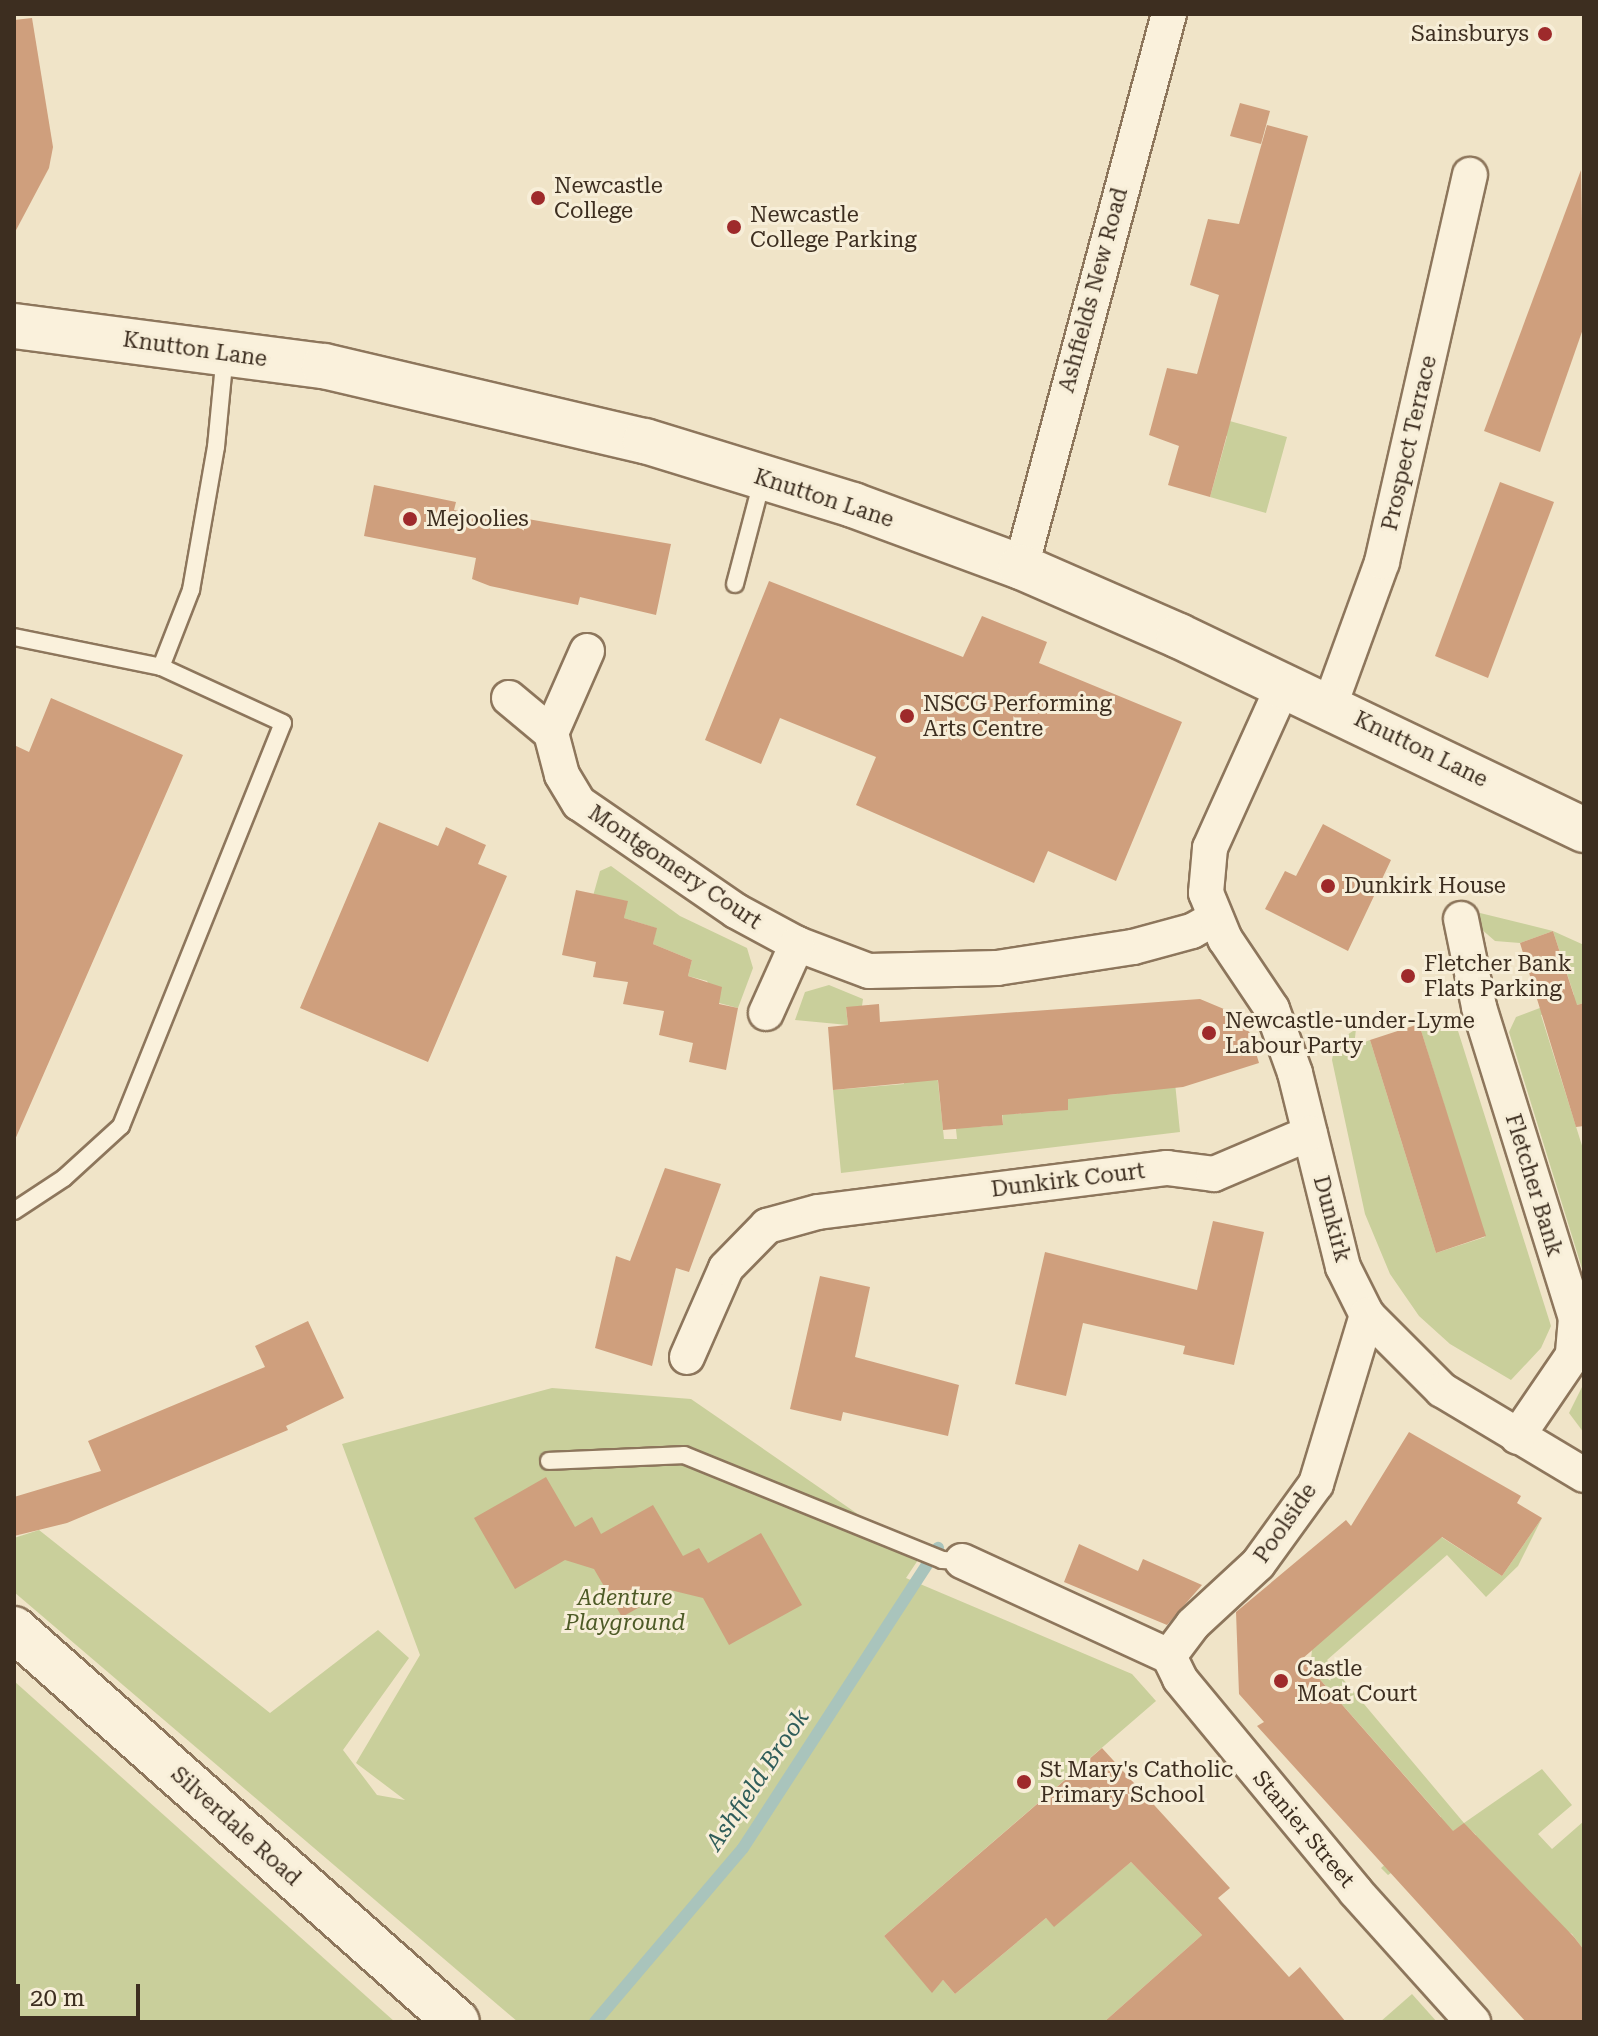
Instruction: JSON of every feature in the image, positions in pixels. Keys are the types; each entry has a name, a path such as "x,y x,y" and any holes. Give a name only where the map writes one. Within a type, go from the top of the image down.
{"main road":[{"name":"Knutton Lane","path":"14,326 324,366 476,400 763,477 1021,567 1330,705 1584,830"},
{"name":"Silverdale Road","path":"14,1629 457,2022"}],"street":[{"name":"Ashfields New Road","path":"1021,567 1169,14"},
{"name":"Prospect Terrace","path":"1330,705 1382,562 1470,175"},
{"path":"509,698 551,733 587,651"},
{"name":"Dunkirk","path":"1284,684 1210,848 1205,881 1215,918 1272,1009 1310,1133 1337,1248 1367,1315 1442,1390 1584,1475"},
{"name":"Montgomery Court","path":"551,733 562,775 579,803 736,911 797,944 869,971 913,973 997,968 1133,947 1192,931 1215,918"},
{"name":"Fletcher Bank","path":"1461,919 1479,1007 1576,1318 1573,1355 1517,1437"},
{"path":"766,1013 797,944"},
{"name":"Dunkirk Court","path":"687,1357 726,1268 767,1226 818,1212 1167,1168 1214,1174 1310,1133"},
{"name":"Poolside","path":"1169,1656 1193,1624 1258,1564 1316,1484 1367,1315"},
{"path":"952,1560 1169,1656"},
{"name":"Stanier Street","path":"1169,1656 1180,1679 1356,1892 1473,2022"}],"lane":[{"path":"161,667 191,590 216,447 225,353"},
{"path":"735,584 763,477"},
{"path":"14,637 161,667 283,723 121,1126 64,1178 14,1211"},
{"path":"549,1461 684,1455 920,1551 952,1560"}],"green space":[{"path":"1190,410 1287,437 1266,513 1210,497 1227,436 1186,424"},
{"path":"611,866 680,916 747,948 753,968 738,1008 719,1003 707,981 688,976 692,960 653,944 656,928 624,918 627,901 593,896 600,871"},
{"path":"1480,913 1553,931 1520,943 1495,941 1480,928"},
{"path":"1553,931 1584,945 1584,1003 1541,1015 1584,1152 1584,1275 1509,1032 1516,1017 1574,995"},
{"path":"829,985 863,999 862,1006 846,1008 848,1025 795,1020 805,992"},
{"path":"1453,1015 1551,1326 1541,1348 1511,1380 1450,1344 1419,1316 1390,1274 1365,1214 1332,1060 1335,1043 1356,1029 1354,1046 1370,1040 1436,1253 1485,1237 1419,1024"},
{"path":"900,1021 937,1073 944,1139 957,1139 955,1120 982,1127 1003,1124 999,1067 1008,1114 1021,1114 1019,1065 1042,1112 1068,1109 1065,1063 1088,1096 1117,1094 1172,1053 1180,1132 841,1173 833,1090 904,1084"},
{"path":"1584,1383 1584,1433 1569,1413"},
{"name":"Adenture Playground","path":"552,1388 691,1399 920,1557 906,1578 1132,1674 1156,1701 884,1936 932,1992 943,1980 955,1994 1046,1918 1054,1926 1131,1862 1202,1935 1104,2022 518,2022 14,1592 14,1538 39,1530 270,1713 378,1630 409,1658 343,1750 377,1795 405,1800 356,1763 420,1655 342,1444"},
{"path":"1379,1497 1502,1576 1542,1518 1518,1566 1486,1597 1447,1555 1327,1660 1464,1823 1542,1769 1572,1805 1538,1834 1552,1849 1584,1821 1584,2007 1583,1949 1572,1934 1445,1859 1476,1835 1464,1824 1388,1875 1381,1868 1441,1817 1310,1668 1312,1650"},
{"path":"14,1681 395,2022 14,2022"},
{"path":"1412,1994 1437,2022 1380,2022"}],"building":[{"path":"32,18 53,147 49,168 14,234 14,20"},
{"path":"1240,103 1270,111 1261,144 1230,136"},
{"path":"1267,125 1308,136 1210,497 1168,485 1179,446 1149,435 1167,368 1197,374 1219,295 1190,285 1208,219 1239,224"},
{"path":"1581,170 1584,326 1540,452 1484,431"},
{"path":"1500,482 1554,502 1488,678 1435,656"},
{"path":"374,485 456,502 454,510 521,524 522,518 671,544 656,615 580,597 578,605 490,586 472,579 476,558 364,536"},
{"path":"769,581 963,657 982,616 1047,642 1039,663 1182,722 1116,881 1048,851 1034,883 856,805 876,757 780,718 761,764 705,740"},
{"path":"51,698 183,755 14,1142 14,745 29,752"},
{"path":"379,822 438,846 446,827 486,845 478,864 507,876 428,1062 300,1008"},
{"name":"Dunkirk House","path":"1323,824 1391,860 1348,951 1265,909 1285,871 1296,876"},
{"path":"576,890 628,901 624,918 657,928 653,944 692,960 688,976 722,987 719,1004 738,1008 726,1070 689,1062 693,1043 659,1035 664,1011 623,1004 628,982 593,977 596,962 562,955"},
{"path":"1553,931 1577,1005 1584,1003 1584,1126 1576,1127 1520,943"},
{"path":"1200,999 1231,1012 1250,1033 1259,1063 1183,1087 1068,1099 1068,1110 1002,1115 1003,1125 943,1130 938,1080 833,1090 828,1027 848,1025 846,1007 879,1004 880,1022"},
{"path":"1419,1024 1486,1236 1436,1253 1370,1040"},
{"path":"665,1168 721,1184 689,1272 676,1268 652,1366 595,1348 616,1256 630,1261"},
{"path":"1213,1221 1264,1232 1234,1365 1183,1354 1185,1346 1083,1323 1066,1396 1015,1384 1045,1252 1197,1290"},
{"path":"820,1276 870,1287 855,1357 959,1385 948,1436 843,1412 841,1421 790,1409"},
{"path":"308,1321 344,1398 286,1426 288,1430 67,1523 14,1536 14,1497 101,1471 88,1441 265,1367 255,1346"},
{"path":"1409,1432 1521,1496 1517,1503 1542,1518 1502,1576 1442,1537 1302,1659 1453,1831 1464,1823 1574,1937 1584,1950 1584,2022 1526,2022 1257,1726 1264,1722 1239,1694 1236,1612 1346,1520 1351,1526"},
{"path":"546,1477 575,1527 592,1517 601,1534 653,1505 683,1556 699,1548 708,1563 761,1533 802,1605 729,1645 703,1598 670,1590 622,1617 594,1569 565,1560 515,1589 474,1518"},
{"path":"1079,1544 1138,1571 1143,1559 1202,1585 1167,1625 1064,1582"},
{"path":"1102,1748 1230,1888 1218,1898 1289,1977 1300,1967 1346,2022 1104,2022 1202,1935 1131,1862 1054,1927 1046,1918 955,1994 943,1980 932,1993 884,1936"}],"waterway":[{"name":"Ashfield Brook","path":"595,2022 743,1848 938,1548"}],"place":[{"name":"Sainsburys","path":"1545,34"},
{"name":"Newcastle College","path":"538,198"},
{"name":"Newcastle College Parking","path":"734,227"},
{"name":"Mejoolies","path":"410,519"},
{"name":"NSCG Performing Arts Centre","path":"907,716"},
{"name":"Dunkirk House","path":"1328,886"},
{"name":"Fletcher Bank Flats Parking","path":"1408,976"},
{"name":"Newcastle-under-Lyme Labour Party","path":"1209,1033"},
{"name":"Castle Moat Court","path":"1281,1681"},
{"name":"St Mary's Catholic Primary School","path":"1024,1782"}]}
